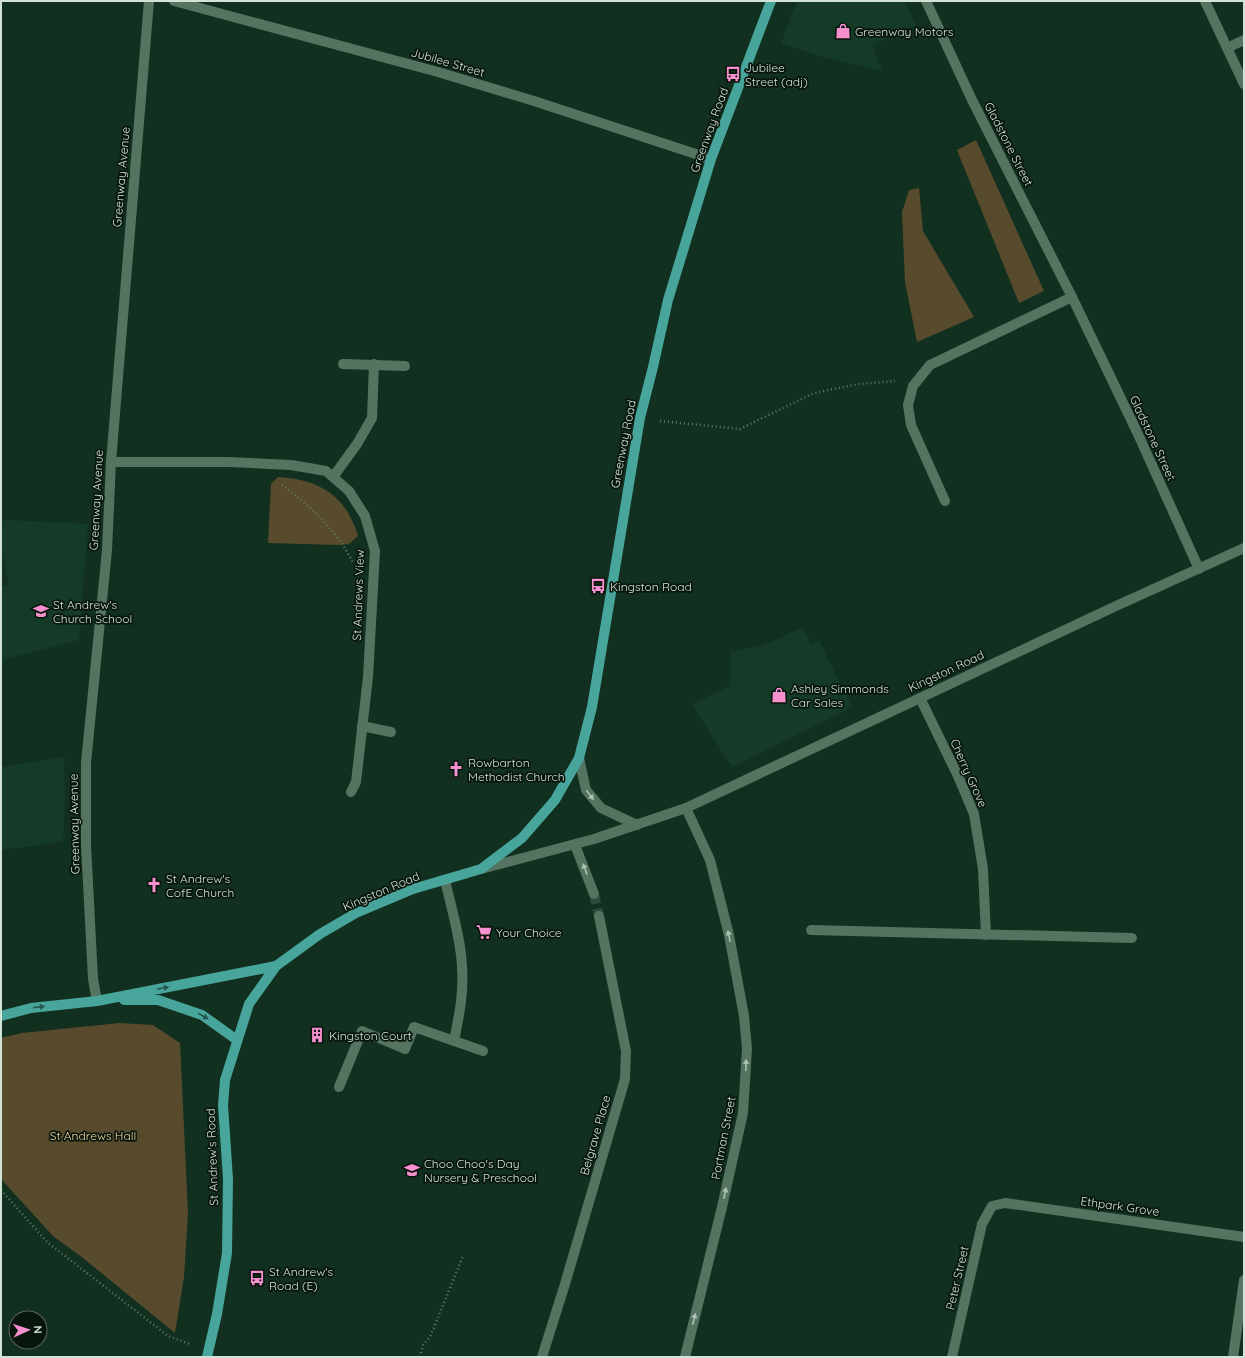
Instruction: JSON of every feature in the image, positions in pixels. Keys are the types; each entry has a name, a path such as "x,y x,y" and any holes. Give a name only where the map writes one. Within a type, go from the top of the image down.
{"main road":[{"name":"Greenway Road","path":"482,869 522,838 555,800 578,758 592,707 640,418 654,367 668,300 711,159 771,1"},
{"name":"Kingston Road","path":"1,1016 31,1008 97,1001 276,966 320,934 356,913 414,889 482,869"},
{"name":"St Andrew's Road","path":"208,1354 217,1314 227,1253 228,1179 223,1105 225,1080 249,1004 276,966"},
{"name":"Kingston Road","path":"97,1001 158,1000 202,1015 237,1040"}],"street":[{"name":"Greenway Avenue","path":"97,1001 93,979 88,901 86,763 107,550 111,462 149,1"},
{"name":"Jubilee Street","path":"174,1 438,72 534,101 711,159"},
{"name":"Gladstone Street","path":"926,1 972,100 1072,297 1138,432 1199,568"},
{"path":"1205,1 1244,84"},
{"path":"1227,48 1244,40"},
{"path":"946,501 911,425 908,405 913,386 930,365 1072,297"},
{"path":"343,364 405,366"},
{"path":"332,477 357,444 372,418 374,364"},
{"name":"St Andrews View","path":"111,462 228,462 291,465 326,471 350,491 365,516 375,551 369,669 356,782 351,792"},
{"name":"Kingston Road","path":"482,869 575,845 686,808 1244,548"},
{"name":"Cherry Grove","path":"920,698 958,776 974,814 983,869 986,935"},
{"path":"362,726 391,732"},
{"path":"578,758 586,790 601,808 637,825"},
{"name":"Portman Street","path":"685,1357 722,1207 743,1113 747,1049 744,1016 729,934 710,860 686,808"},
{"path":"575,845 594,894"},
{"path":"445,880 458,936 462,967 462,1000 454,1041"},
{"name":"Belgrave Place","path":"542,1357 565,1284 624,1079 626,1051 599,916"},
{"path":"811,930 1132,938"},
{"path":"340,1087 362,1031 405,1049 414,1027 483,1051"},
{"name":"Ethpark Grove","path":"992,1206 1006,1203 1244,1237"},
{"name":"Peter Street","path":"952,1357 982,1224 992,1206"},
{"path":"1233,1357 1244,1280"}],"path":[{"path":"640,418 740,429 812,394 891,380 915,383"},
{"path":"280,483 297,496 330,528 349,554 354,565"},
{"path":"1,1190 47,1242 168,1336 208,1354"},
{"path":"420,1357 424,1345 430,1337 463,1256"}],"shaded area":[{"name":"Greenway Motors","path":"797,1 905,1 916,25 873,45 882,71 818,56 781,43"},
{"name":"St Andrew's Church School","path":"8,520 88,524 79,640 1,660 1,588 9,585 1,546 1,521"},
{"name":"Ashley Simmonds Car Sales","path":"803,627 811,644 819,641 852,707 732,767 692,705 730,686 730,652 764,645"},
{"path":"65,757 63,842 1,850 1,767"}],"green space":[{"path":"976,140 1044,291 1019,303 957,150"},
{"path":"919,188 923,231 974,317 917,342 905,282 902,212 909,190"},
{"path":"278,477 306,481 328,492 338,500 346,510 353,522 358,536 349,544 339,545 268,543 271,484"},
{"name":"St Andrews Hall","path":"120,1023 153,1025 180,1043 188,1213 184,1277 175,1333 83,1258 53,1236 1,1179 1,1038 22,1033"}],"tunnel":[{"path":"594,894 599,916"}],"place":[{"name":"Greenway Motors","path":"843,31"},
{"name":"Jubilee Street (adj)","path":"733,74"},
{"name":"Kingston Road","path":"598,586"},
{"name":"St Andrew's Church School","path":"41,611"},
{"name":"Ashley Simmonds Car Sales","path":"779,695"},
{"name":"Rowbarton Methodist Church","path":"456,769"},
{"name":"St Andrew's CofE Church","path":"154,885"},
{"name":"Your Choice","path":"484,932"},
{"name":"Kingston Court","path":"317,1035"},
{"name":"Choo Choo's Day Nursery & Preschool","path":"412,1170"},
{"name":"St Andrew's Road (E)","path":"257,1278"}]}
